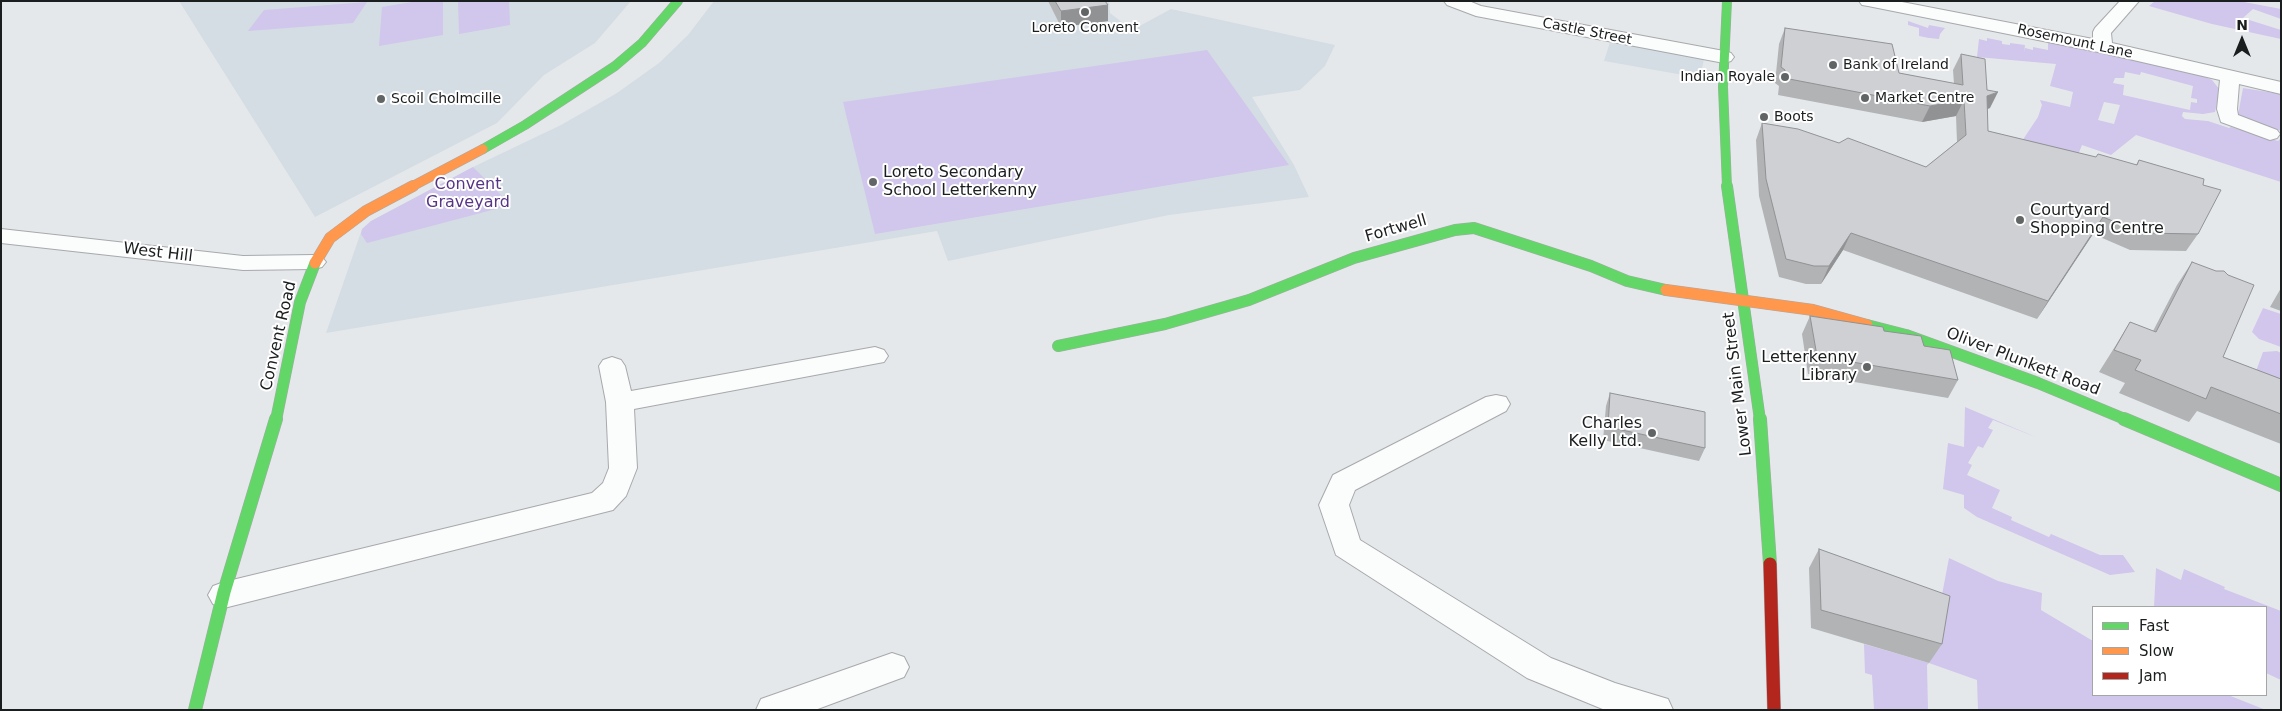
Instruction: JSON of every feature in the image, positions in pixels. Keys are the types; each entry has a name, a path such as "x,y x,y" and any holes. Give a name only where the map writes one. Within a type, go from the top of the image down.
{"street":[{"name":"Convent Road","path":"195,710 195,703 224,595 277,416 300,302 314,262 330,238 366,211 485,148 560,103 615,66 642,42 678,1"},
{"name":"Castle Street","path":"1453,1 1476,11 1724,57"},
{"name":"Lower Main Street","path":"1727,1 1724,57 1726,179 1745,300 1762,442 1769,540 1774,710"},
{"name":"Rosemount Lane","path":"1868,1 2103,47 2281,88"},
{"path":"2103,47 2102,32 2130,1"},
{"path":"2230,76 2226,109 2228,118 2270,134"},
{"name":"Fortwell","path":"1058,346 1165,324 1248,300 1354,258 1455,230 1474,228 1591,266 1627,282 1652,288 1745,300"},
{"name":"West Hill","path":"1,236 243,263 314,262"},
{"name":"Oliver Plunkett Road","path":"1745,300 1813,310 1906,335 2038,383 2281,485"},
{"path":"620,402 875,356"},
{"path":"224,595 602,502 613,493 622,473 620,402 612,366"},
{"path":"1496,404 1343,483 1334,506 1347,547 1539,668 1611,697 1656,710"},
{"path":"773,710 892,667"}],"shaded area":[{"name":"Scoil Cholmcille","path":"179,1 631,1 595,43 544,75 497,123 315,217"},
{"name":"Loreto Secondary School Letterkenny","path":"714,1 1109,1 1110,13 1132,30 1171,9 1335,45 1325,66 1300,90 1252,97 1294,165 1309,197 1169,215 948,261 937,231 326,333 362,229 371,221 473,167 561,125 617,93 659,63 688,35"},
{"path":"1610,42 1704,59 1700,78 1604,61"},
{"path":"2263,308 2281,314 2281,347 2259,339 2252,332"}],"green space":[{"path":"418,1 443,1 443,35 379,46 382,7"},
{"path":"458,1 509,1 510,25 459,34"},
{"path":"2155,1 2239,1 2281,9 2281,19 2253,9 2243,18 2281,30 2281,39 2212,24 2149,6"},
{"path":"367,2 353,23 248,31 264,10"},
{"path":"1908,21 1928,28 1929,25 1945,28 1940,34 1939,39 1929,38 1919,36 1919,28 1908,25"},
{"path":"1987,38 2002,41 2002,44 2025,45 2024,53 2025,48 2033,50 2033,47 2048,50 2048,40 2199,74 2212,80 2220,90 2215,112 2203,114 2183,112 2182,116 2185,119 2208,121 2278,141 2281,138 2281,182 2136,135 2111,155 2082,145 2078,155 2018,147 2038,117 2042,105 2040,100 2070,107 2073,92 2050,86 2056,64 1977,57 1979,39 1987,41","holes":["2125,72 2140,75 2141,72 2193,86 2191,98 2197,99 2197,103 2191,102 2190,110 2123,95 2124,85 2113,83 2115,78 2124,78","2104,102 2120,105 2114,124 2098,120"]},
{"path":"1207,50 1289,165 875,234 843,102"},
{"path":"2243,88 2281,94 2281,131 2238,115"},
{"name":"Convent Graveyard","path":"473,167 511,205 367,243 361,234 362,229 371,221"},
{"path":"2277,351 2281,353 2281,390 2255,374 2263,352"},
{"path":"1965,407 2038,438 1993,420 1988,428 1993,430 1983,448 1978,446 1968,463 1972,465 1967,475 2000,490 1992,508 2012,517 2011,520 2049,537 2051,534 2100,555 2123,555 2135,572 2110,575 1977,517 1964,508 1964,495 1943,489 1948,443 1964,447"},
{"path":"1949,558 1998,581 2042,593 2041,610 2092,640 2092,696 2231,696 2266,710 1978,710 1977,680 1929,663"},
{"path":"2156,568 2181,580 2184,569 2225,587 2224,589 2281,611 2281,680 2267,673 2267,606 2154,606"},
{"path":"1864,644 1929,663 1927,665 1928,710 1874,710 1872,675 1865,673"}],"building":[{"path":"1055,1 1105,1 1108,5 1061,11"},
{"name":"Courtyard Shopping Centre","path":"1785,28 1892,44 1899,73 1963,85 1961,54 1985,59 1987,90 1998,92 1987,96 1988,131 2096,157 2098,154 2137,165 2139,160 2204,179 2203,185 2221,190 2198,234 2142,233 2103,217 2048,301 1851,233 1829,266 1814,266 1786,259 1766,179 1762,123 1798,129 1839,143 1848,138 1926,167 1966,135 1964,100 1930,106 1784,78 1785,70 1781,67"},
{"path":"2192,262 2216,271 2224,271 2228,275 2254,285 2223,357 2281,379 2281,414 2211,387 2206,399 2135,370 2141,360 2114,350 2130,322 2156,332"},
{"path":"1810,316 1883,327 1884,331 1921,336 1924,346 1950,350 1958,380 1817,356"},
{"path":"1610,393 1705,412 1705,448 1608,427"},
{"path":"1819,549 1950,596 1942,644 1821,610"}],"traffic: fast":[{"path":"483,149 525,125 615,66 642,43 678,1"},
{"path":"1727,1 1723,87 1726,179 1745,300 1762,433 1770,564"},
{"path":"1058,346 1165,324 1249,300 1354,258 1455,230 1474,228 1591,266 1627,281 1666,290"},
{"path":"195,710 224,592 277,416 300,302 315,263"},
{"path":"1867,325 1906,335 2038,383 2281,485"}],"traffic: slow":[{"path":"315,263 319,253 330,238 366,211 483,149"},
{"path":"1666,290 1813,310 1867,325"}],"traffic: jam":[{"path":"1770,564 1774,710"}],"place":[{"name":"Loreto Convent","path":"1085,12"},
{"name":"Bank of Ireland","path":"1833,65"},
{"name":"Indian Royale","path":"1785,77"},
{"name":"Market Centre","path":"1865,98"},
{"name":"Scoil Cholmcille","path":"381,99"},
{"name":"Boots","path":"1764,117"},
{"name":"Loreto Secondary School Letterkenny","path":"873,182"},
{"name":"Courtyard Shopping Centre","path":"2020,220"},
{"name":"Letterkenny Library","path":"1867,367"},
{"name":"Charles Kelly Ltd.","path":"1652,433"}]}
